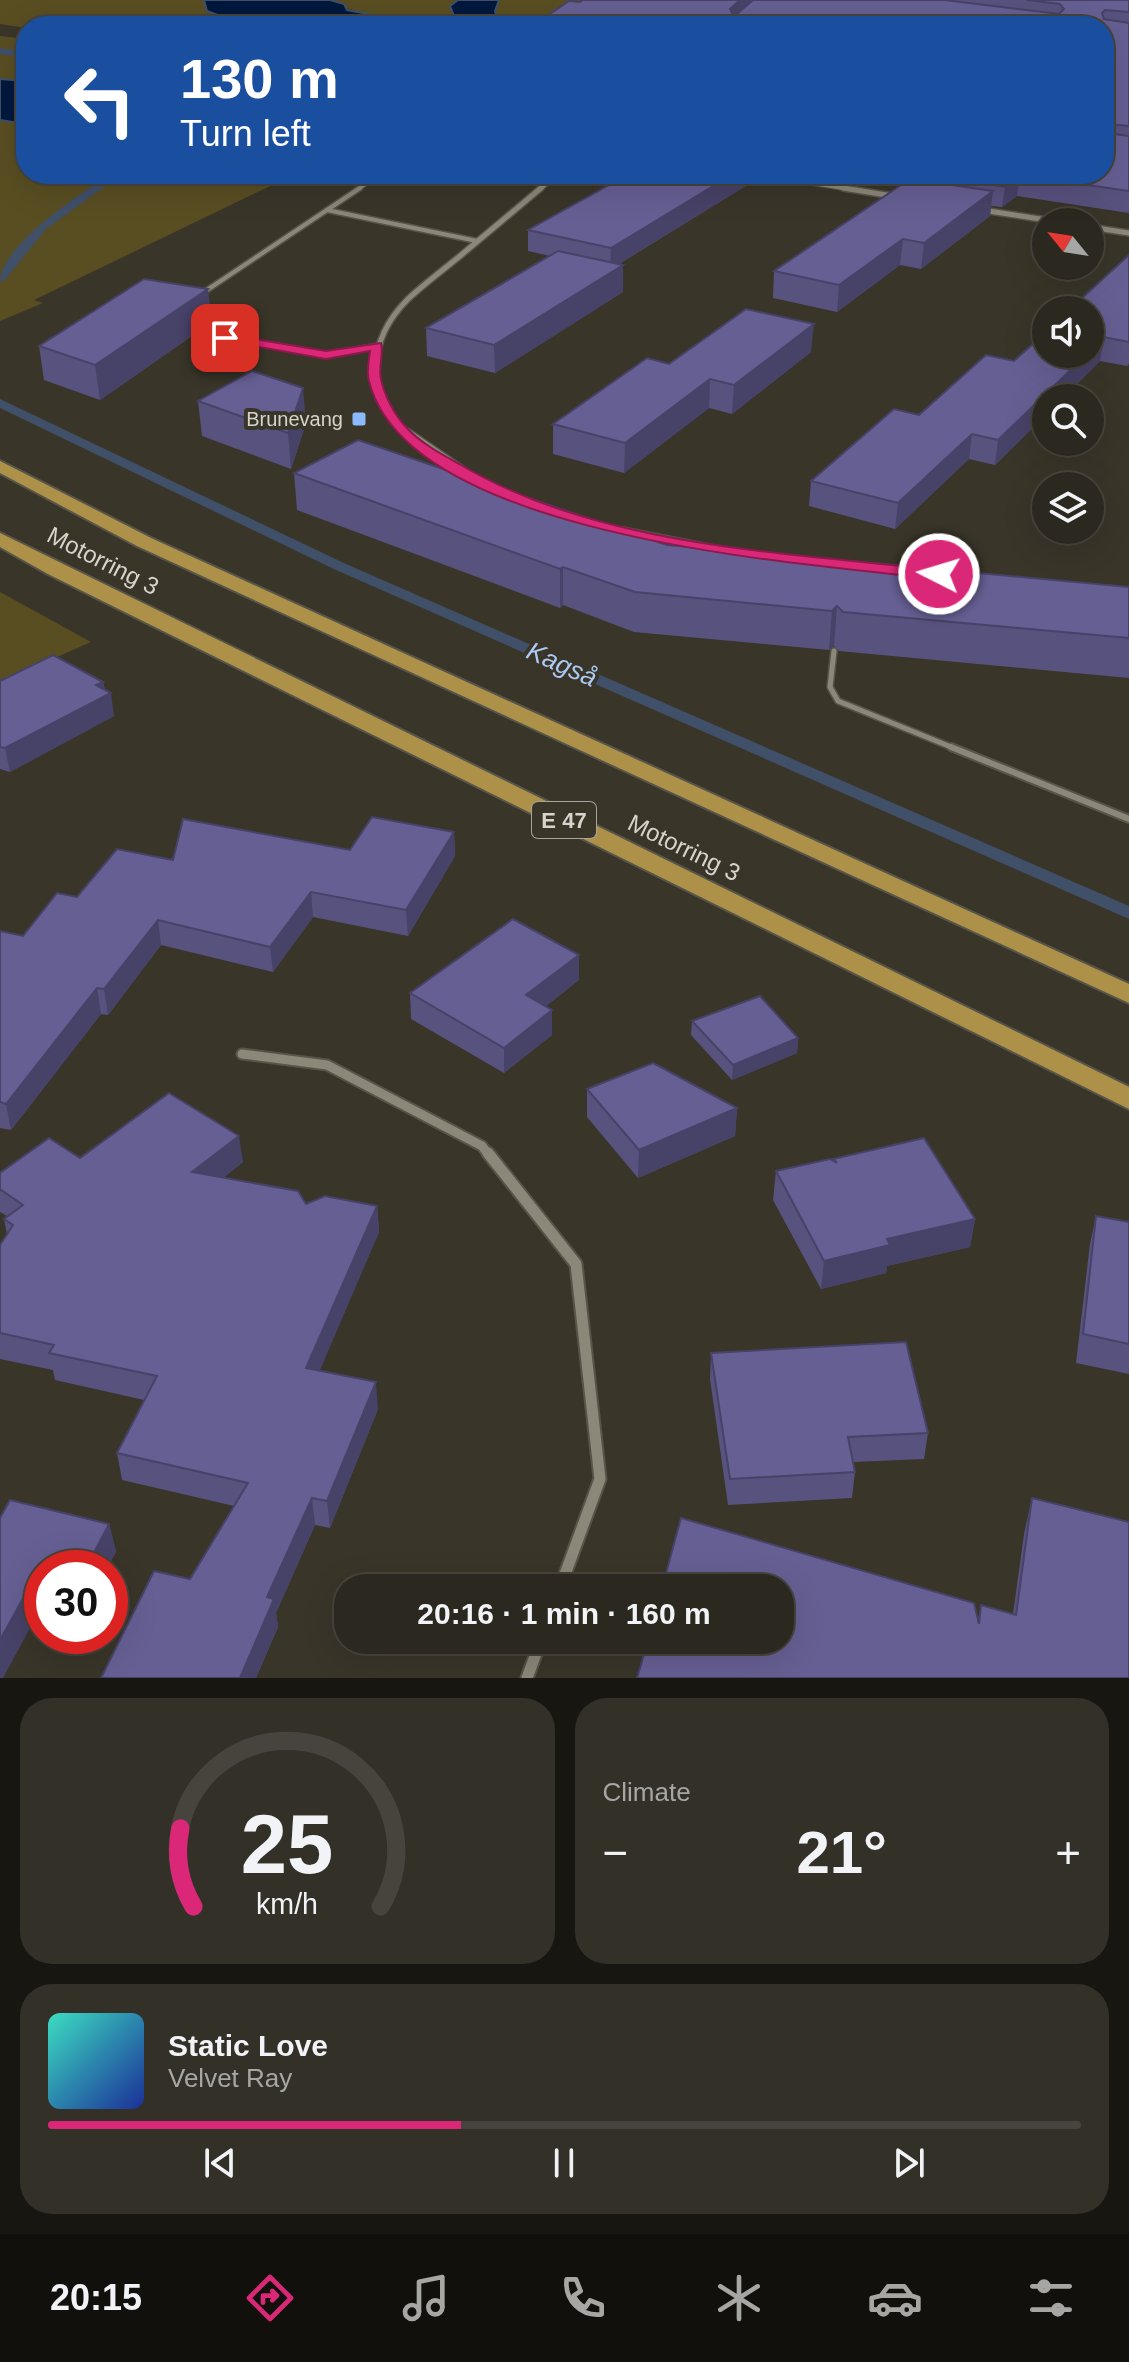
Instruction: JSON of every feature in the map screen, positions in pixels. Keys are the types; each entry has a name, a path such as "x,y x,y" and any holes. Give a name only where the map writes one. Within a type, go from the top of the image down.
{"highway":[{"name":"Motorring 3","path":"0,466 144,542 1129,994"},
{"name":"Motorring 3","path":"0,539 55,570 1129,1099"}],"street":[{"path":"486,486 401,431 384,404 374,378 376,346 388,321 406,301 546,184"},
{"path":"818,184 904,198"},
{"path":"981,210 1032,218"},
{"path":"1104,229 1129,233"},
{"path":"609,527 729,551"},
{"path":"242,1054 327,1065 482,1146 576,1264 600,1479 565,1574"},
{"path":"527,1678 536,1654"}],"lane":[{"path":"204,292 366,184"},
{"path":"327,210 477,241"},
{"path":"225,338 326,355 376,346"},
{"path":"834,651 830,687 838,701 1129,819"}],"shaded area":[{"path":"0,0 210,0 224,16 16,16 16,26 0,24"},
{"path":"318,0 458,0 456,16 367,14"},
{"path":"499,0 594,0 570,16 496,16"},
{"path":"0,36 16,38 16,80 0,79"},
{"path":"0,120 16,122 16,184 274,184 34,300 43,303 0,321"},
{"path":"0,592 91,642 0,682"}],"water":[{"path":"204,0 330,0 344,4 347,10 379,16 220,16 207,11"},
{"path":"458,0 499,0 496,16 454,16 450,6"},
{"path":"0,79 16,80 16,122 0,120"}],"building":[{"path":"740,0 730,9 732,13 738,13 753,0 944,0 1059,14 1064,9 1060,4 1027,0 1129,0 1129,12 1105,10 1103,16 547,16 569,1"},
{"path":"1114,21 1129,23 1129,126 1114,125"},
{"path":"1114,134 1129,136 1129,191 1081,184 1114,184"},
{"path":"611,184 717,184 611,248 528,230"},
{"path":"903,184 945,184 993,191 924,243 903,239 839,285 774,271"},
{"path":"558,251 623,265 494,345 426,328"},
{"path":"1129,255 1129,342 1104,337 1104,296 1084,296"},
{"path":"144,279 208,289 95,365 39,346"},
{"path":"746,309 814,324 734,385 710,379 625,443 553,424 647,358 669,364"},
{"path":"1032,345 1032,368 1073,368 1056,384 1032,384 1032,407 998,440 972,434 898,503 811,481 894,409 919,415 986,355 1014,361"},
{"path":"252,371 303,388 288,433 198,401"},
{"path":"358,440 667,545 839,560 844,567 850,561 1129,587 1129,638 843,612 837,606 832,611 635,592 563,567 560,569 294,473"},
{"path":"53,655 103,682 96,685 111,693 5,748 0,747 0,681"},
{"path":"372,817 454,832 406,910 311,892 270,947 158,920 104,989 97,988 6,1104 0,1102 0,931 23,936 57,893 77,897 117,849 173,860 183,819 350,850"},
{"path":"513,919 579,955 526,995 552,1010 504,1048 410,993"},
{"path":"760,996 798,1038 733,1065 692,1021"},
{"path":"653,1063 737,1108 639,1150 587,1089"},
{"path":"169,1093 239,1136 192,1172 298,1191 306,1204 325,1196 377,1206 306,1368 376,1382 327,1501 312,1498 267,1597 274,1599 240,1678 101,1678 113,1654 128,1654 128,1623 154,1571 190,1579 248,1483 117,1453 157,1376 49,1353 54,1345 0,1333 0,1245 13,1225 4,1219 23,1205 0,1189 0,1173 49,1138 80,1158"},
{"path":"924,1138 975,1219 887,1239 890,1245 824,1261 776,1171 830,1159 837,1163 833,1159"},
{"path":"1096,1216 1129,1222 1129,1344 1083,1334"},
{"path":"906,1342 928,1433 848,1437 855,1472 730,1479 711,1353"},
{"path":"1032,1498 1129,1522 1129,1678 637,1678 644,1654 794,1654 794,1574 666,1574 681,1518 974,1603 979,1624 981,1605 1016,1615"},
{"path":"10,1500 109,1524 95,1550 24,1550 24,1597 0,1640 0,1518"}],"waterway":[{"name":"Kagså","path":"0,51 16,53"},
{"name":"Kagså","path":"0,279 42,227 103,184"},
{"name":"Kagså","path":"0,403 341,567 1129,913"}],"place":[{"name":"Brunevang","path":"359,419"}],"route":[{"path":"225,338 326,355 376,346 374,378 384,404 401,431 486,486 543,508 622,531 713,549 939,574"}]}
